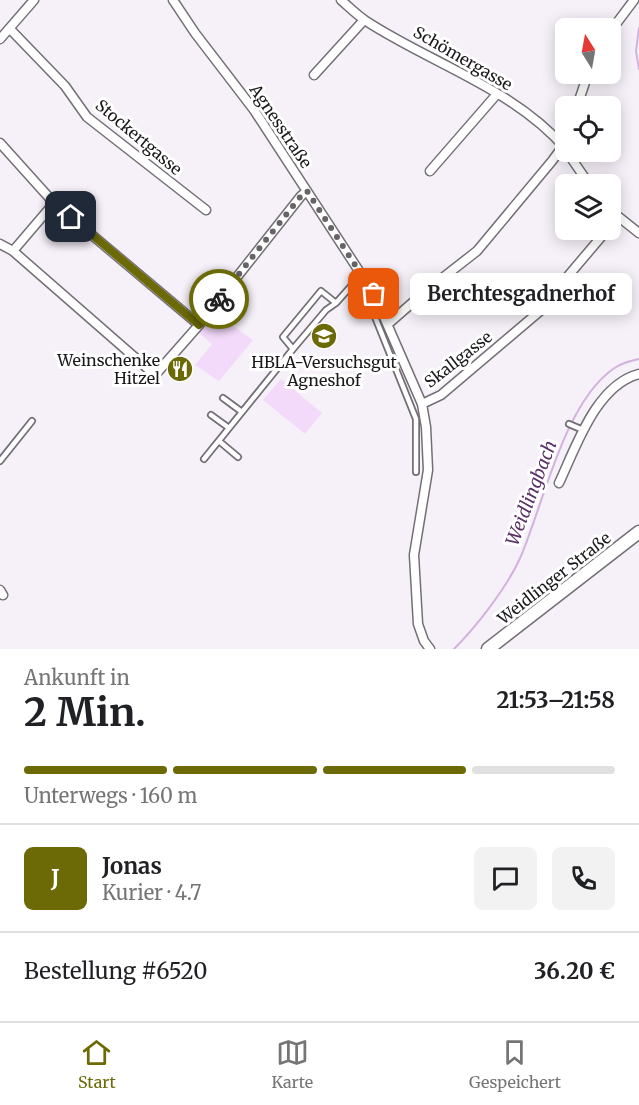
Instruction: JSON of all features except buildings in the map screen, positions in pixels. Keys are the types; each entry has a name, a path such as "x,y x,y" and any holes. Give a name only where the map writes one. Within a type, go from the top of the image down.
{"main road":[{"name":"Weidlinger Straße","path":"488,649 639,532"}],"street":[{"path":"0,39 34,0"},
{"name":"Agnesstraße","path":"173,0 195,33 254,110 374,294 422,404 426,427 428,470 414,555 418,624 426,648"},
{"name":"Schömergasse","path":"341,0 364,20 497,94 531,116 555,137"},
{"path":"620,18 634,0"},
{"path":"314,75 364,20"},
{"name":"Stockertgasse","path":"10,29 65,86 87,117 206,210"},
{"path":"430,171 497,94"},
{"path":"0,143 54,203 199,325"},
{"path":"388,324 477,251 555,158"},
{"path":"0,244 13,251 155,375 199,325 307,191"},
{"path":"13,251 54,203"},
{"path":"621,218 639,233"},
{"name":"Skallgasse","path":"422,404 441,395 546,306 599,240"},
{"path":"559,483 583,430 598,404 614,387 631,376 639,374"}],"lane":[{"path":"204,459 293,348 361,275"},
{"path":"293,348 283,337 321,291 336,303"},
{"path":"374,294 373,312 416,419 416,472"},
{"path":"223,398 242,412"},
{"path":"211,415 230,428"},
{"path":"0,462 32,421"},
{"path":"569,424 583,430"},
{"path":"219,441 238,457"}],"shaded area":[{"path":"213,312 253,340 219,381 195,365 212,344 198,332"},
{"path":"281,379 322,413 305,434 263,400"}],"waterway":[{"name":"Weidlingbach","path":"639,28 636,51 639,69"},
{"name":"Weidlingbach","path":"454,649 491,605 515,568 530,534 557,455 581,405 596,385 613,369 639,359"}],"way so far":[{"path":"219,299 307,191 374,294"}],"place":[{"name":"Berchtesgadnerhof","path":"374,294"},
{"name":"HBLA-Versuchsgut Agneshof","path":"324,336"},
{"name":"Weinschenke Hitzel","path":"180,369"}],"route":[{"path":"71,217 199,325 219,299"}]}
